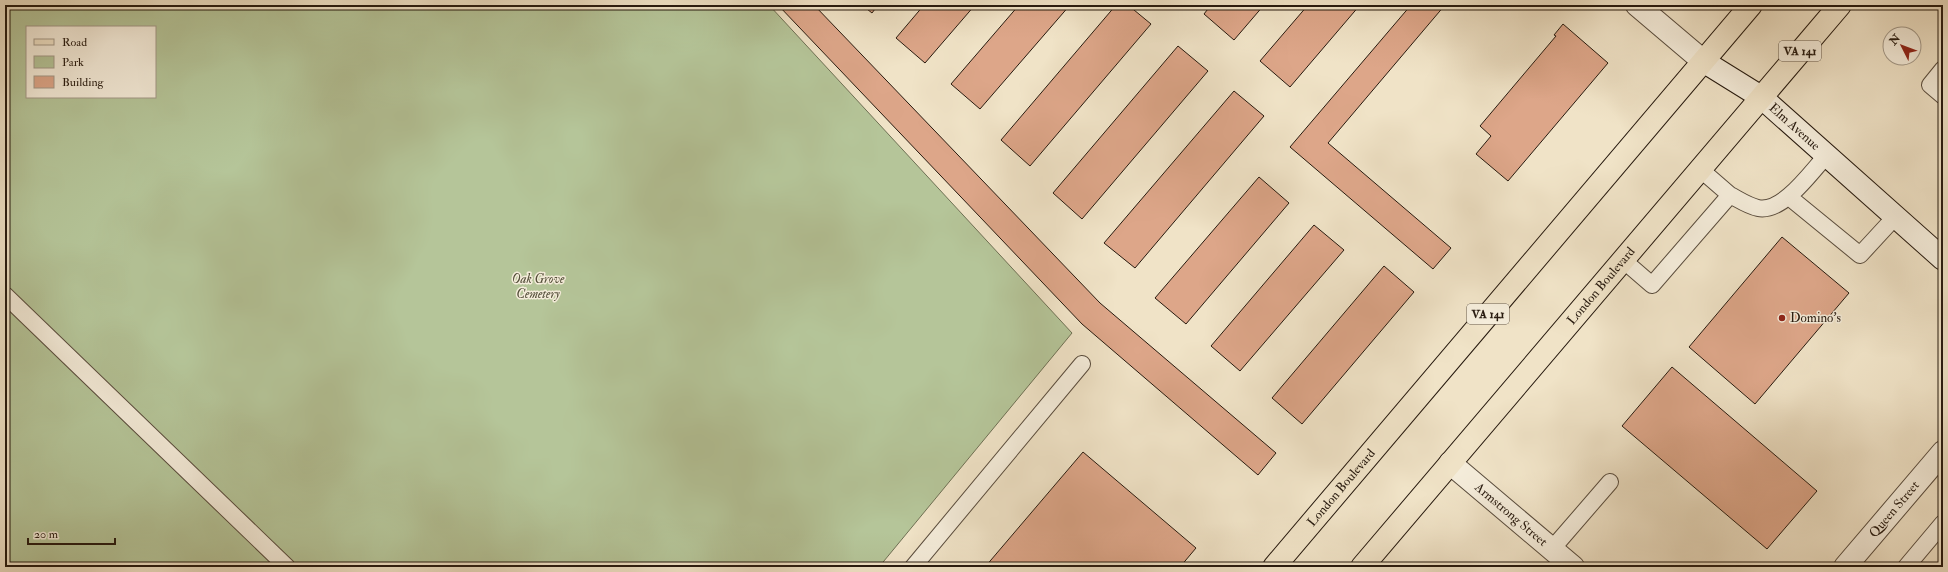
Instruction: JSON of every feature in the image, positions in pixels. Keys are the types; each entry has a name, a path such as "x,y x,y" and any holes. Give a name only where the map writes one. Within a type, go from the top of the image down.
{"main road":[{"name":"London Boulevard","path":"1274,567 1750,5"},
{"name":"London Boulevard","path":"1362,567 1840,5"}],"street":[{"name":"Elm Avenue","path":"1637,5 1703,61 1761,97 1943,260"},
{"name":"Queen Street","path":"1845,567 1943,452"},
{"name":"Armstrong Street","path":"1450,463 1572,567"}],"lane":[{"path":"1943,69 1930,85 1943,96"},
{"path":"1700,169 1730,195 1758,208 1771,208 1789,197 1826,156"},
{"path":"1623,260 1652,285 1730,195"},
{"path":"1789,197 1860,255 1895,217"},
{"path":"5,295 287,567"},
{"path":"913,567 1082,364"},
{"path":"1552,549 1610,482"},
{"path":"1906,567 1943,524"}],"green space":[{"name":"Oak Grove Cemetery","path":"5,5 769,5 1072,333 879,567 5,567"}],"building":[{"path":"778,5 814,5 1100,303 1276,453 1258,475 1082,324"},
{"path":"862,5 878,5 872,13"},
{"path":"924,5 975,5 925,63 896,38"},
{"path":"1019,5 1070,5 980,109 951,84"},
{"path":"1116,5 1128,5 1151,24 1030,166 1001,140"},
{"path":"1211,5 1264,5 1234,40 1204,14"},
{"path":"1308,5 1360,5 1290,87 1260,61"},
{"path":"1411,5 1445,5 1328,143 1451,248 1433,269 1290,147"},
{"path":"1563,24 1608,63 1508,181 1476,154 1491,136 1480,126 1556,36 1554,35"},
{"path":"1178,46 1208,71 1082,219 1053,193"},
{"path":"1234,91 1264,116 1135,268 1104,243"},
{"path":"1259,177 1289,203 1186,324 1155,298"},
{"path":"1314,225 1344,250 1240,371 1211,346"},
{"path":"1782,237 1849,293 1755,404 1689,347"},
{"path":"1384,266 1414,292 1302,424 1272,398"},
{"path":"1672,367 1817,491 1767,549 1622,426"},
{"path":"1083,452 1196,548 1180,567 985,567"}],"place":[{"name":"Domino's","path":"1782,318"}]}
